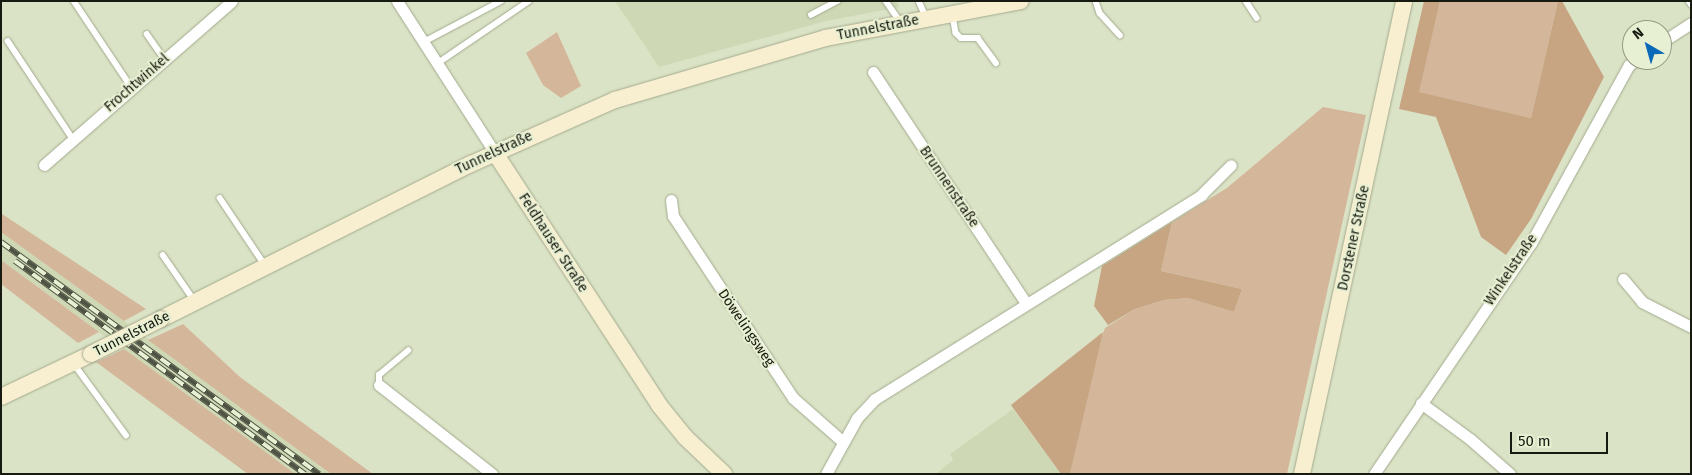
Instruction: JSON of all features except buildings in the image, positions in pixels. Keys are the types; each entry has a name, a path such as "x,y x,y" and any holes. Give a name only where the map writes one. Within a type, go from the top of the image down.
{"street":[{"name":"Feldhauser Straße","path":"397,1 659,404 685,437 724,474"},
{"name":"Tunnelstraße","path":"1,397 495,153 615,100 826,38 952,14 990,4 1021,1"},
{"name":"Dorstener Straße","path":"1302,474 1404,1"},
{"name":"Frochtwinkel","path":"44,165 231,2"},
{"path":"1672,35 1691,23"},
{"name":"Winkelstraße","path":"1374,474 1531,243 1625,70"},
{"name":"Brunnenstraße","path":"873,72 1026,303"},
{"path":"826,474 842,441 857,418 875,399 1201,195 1231,164"},
{"name":"Döwelingsweg","path":"671,200 673,216 793,398 842,441"},
{"path":"1623,279 1642,302 1691,327"},
{"path":"380,385 492,474"},
{"path":"1421,403 1470,439 1509,473"}],"lane":[{"path":"74,1 132,88"},
{"path":"424,42 501,1"},
{"path":"438,62 529,1"},
{"path":"811,15 837,1"},
{"path":"886,1 901,23"},
{"path":"919,1 927,18"},
{"path":"1096,1 1100,13 1120,35"},
{"path":"1246,1 1257,18"},
{"path":"952,14 956,33 961,38 978,38 996,64"},
{"path":"147,34 165,60"},
{"path":"8,41 73,139"},
{"path":"220,198 266,266"},
{"path":"163,255 195,302"},
{"path":"380,385 380,375 408,351"},
{"path":"73,363 126,436"}],"shaded area":[{"path":"615,1 897,1 900,7 826,21 659,67"},
{"path":"1424,1 1440,1 1419,92 1531,118 1558,1 1562,1 1604,77 1531,219 1506,255 1481,237 1436,117 1399,109"},
{"path":"1440,1 1558,1 1531,118 1418,92"},
{"path":"557,32 581,86 561,98 543,85 526,53"},
{"path":"1323,107 1366,115 1287,474 1070,474 1098,347 1105,328 1135,309 1164,300 1188,298 1234,312 1242,289 1161,271 1172,222 1227,188"},
{"path":"1,214 146,309 124,321 1,232"},
{"path":"1172,222 1161,271 1242,289 1234,312 1188,298 1164,300 1135,309 1108,325 1094,306 1102,266"},
{"path":"1,232 331,474 295,474 99,332 1,260"},
{"path":"1,260 99,332 78,343 1,284"},
{"path":"183,324 240,377 373,474 331,474 148,340"},
{"path":"1103,332 1070,474 1061,474 1011,405"},
{"path":"124,349 295,474 248,474 96,362"},
{"path":"1013,409 1061,474 936,474 953,460 950,454"}],"railway":[{"path":"1,242 319,474"},
{"path":"15,261 305,474"}]}
